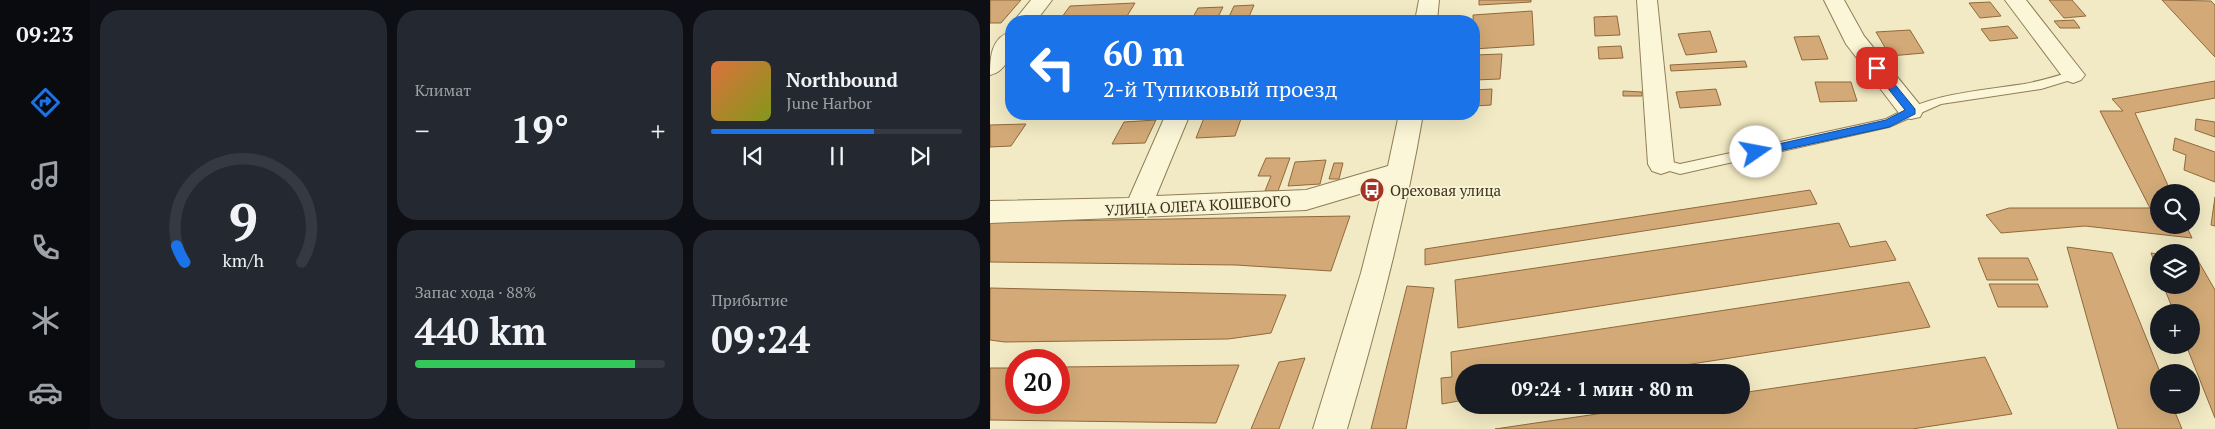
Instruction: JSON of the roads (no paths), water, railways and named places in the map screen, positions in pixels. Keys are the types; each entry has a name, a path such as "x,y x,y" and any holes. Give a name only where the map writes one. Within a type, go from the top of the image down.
{"street":[{"path":"1030,15 1042,0"},
{"path":"1427,15 1430,0"},
{"path":"1647,0 1661,164"},
{"path":"1834,0 1854,39 1911,111"},
{"path":"2015,0 2073,75"},
{"path":"990,68 1005,47"},
{"path":"1138,208 1175,120"},
{"path":"1330,429 1371,291 1401,172 1410,120"},
{"name":"УЛИЦА ОЛЕГА КОШЕВОГО","path":"990,212 1138,208 1306,200 1401,172"}],"lane":[{"path":"1661,164 1680,169 1889,123 1911,111 1940,100 2052,84 2073,75"}],"place":[{"name":"Ореховая улица","path":"1372,190"}]}
